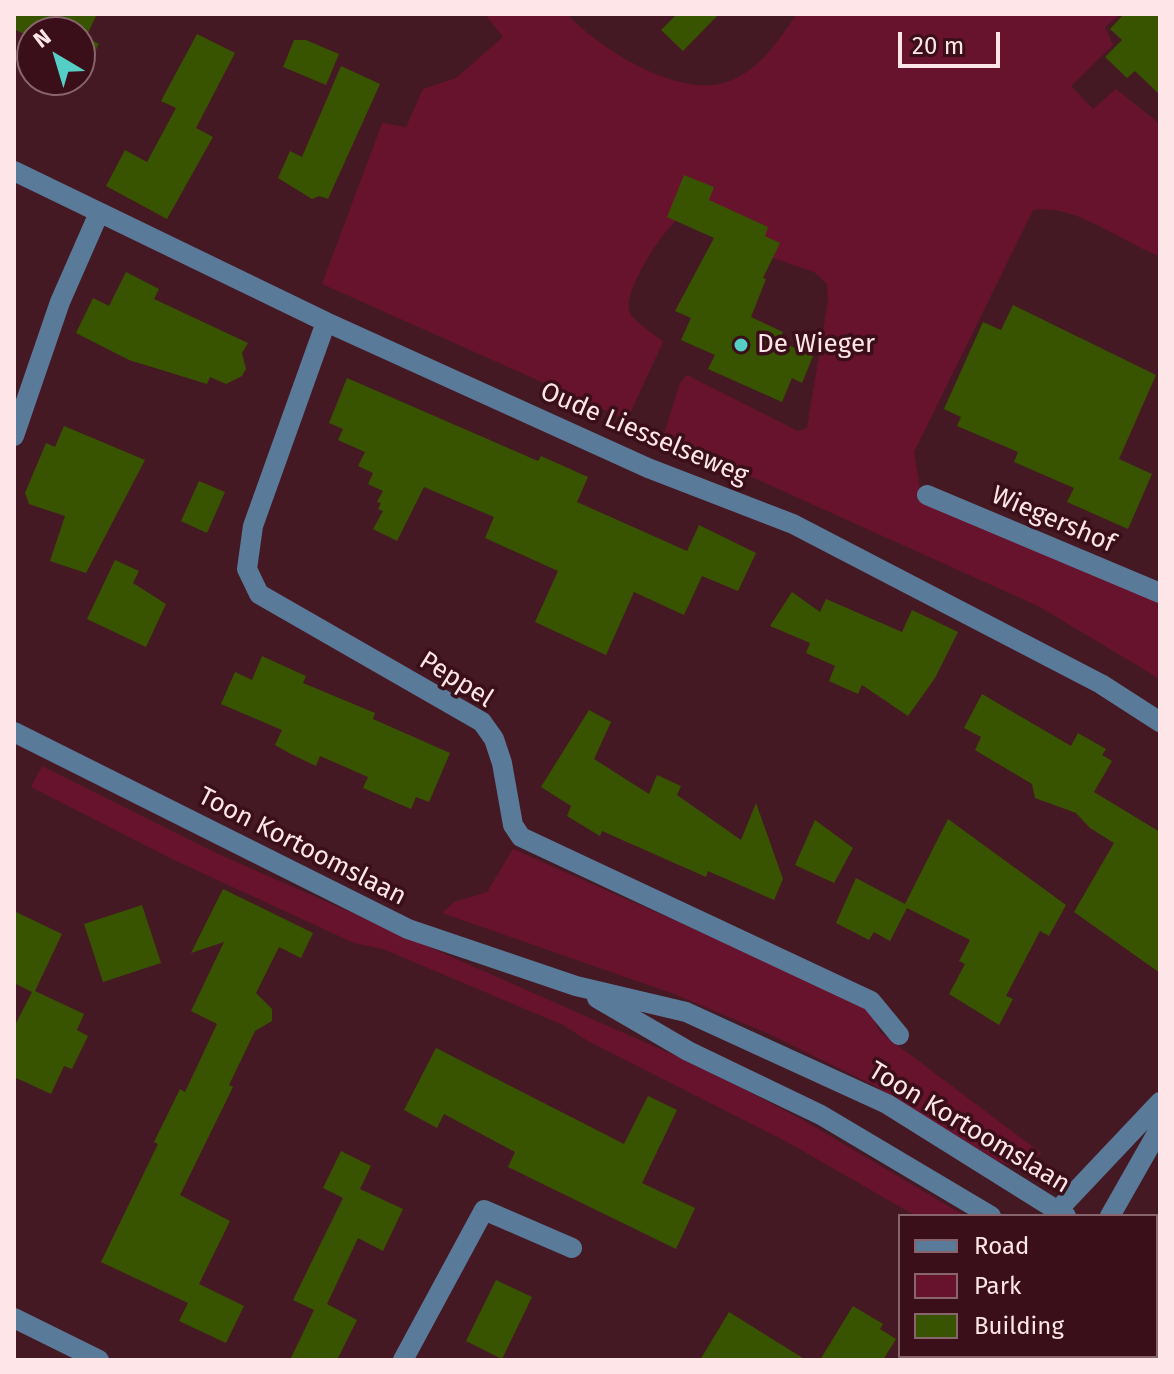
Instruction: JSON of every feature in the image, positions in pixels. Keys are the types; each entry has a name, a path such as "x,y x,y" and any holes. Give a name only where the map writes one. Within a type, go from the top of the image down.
{"street":[{"name":"Oude Liesselseweg","path":"14,171 326,322 648,468 793,524 1101,684 1160,722"},
{"path":"14,436 60,302 99,213"},
{"name":"Peppel","path":"326,322 253,526 247,569 259,594 482,722 494,739 513,825 521,837 871,1001 899,1035"},
{"name":"Wiegershof","path":"927,495 1160,593"},
{"name":"Toon Kortoomslaan","path":"14,732 408,929 576,986 686,1012 887,1104 1060,1214"},
{"name":"Toon Kortoomslaan","path":"576,986 688,1051 821,1115 988,1214"},
{"path":"1060,1214 1160,1102"},
{"path":"1111,1214 1160,1128"},
{"path":"403,1360 484,1210 572,1248"},
{"path":"14,1318 99,1360"}],"green space":[{"path":"485,14 567,14 598,41 641,67 663,77 708,85 727,82 758,63 797,14 1120,14 1105,27 1113,45 1071,86 1093,109 1116,89 1160,124 1160,256 1082,218 1049,209 1033,210 914,452 920,490 1160,597 1160,679 1038,606 663,437 680,383 687,375 798,431 807,428 828,301 827,284 814,272 735,245 678,219 653,249 631,292 630,313 663,342 627,420 322,284 382,123 406,127 423,89 456,78 503,37"},
{"path":"42,766 216,853 701,1067 803,1120 962,1214 913,1214 789,1143 588,1041 563,1025 383,949 354,943 174,860 31,787"},
{"path":"513,849 868,1006 880,1032 1041,1153 1023,1170 998,1161 875,1086 767,1033 674,994 442,913 454,902 487,892"}],"building":[{"path":"14,14 97,14 16,16 14,29"},
{"path":"677,14 719,14 683,51 661,30"},
{"path":"1124,14 1160,14 1160,95 1135,71 1127,78 1105,57 1122,40 1110,29"},
{"path":"197,34 235,53 196,128 213,137 167,219 106,186 125,150 147,162 176,108 161,101"},
{"path":"294,40 306,40 339,54 326,85 283,67"},
{"path":"341,66 380,84 328,199 319,196 312,199 278,178 290,151 302,157"},
{"path":"684,175 714,187 709,200 768,227 765,236 780,243 763,278 766,279 751,317 783,332 779,341 813,356 802,383 792,378 782,402 708,369 715,355 681,340 691,318 675,311 714,238 667,217"},
{"path":"126,272 159,289 154,299 248,343 242,353 246,369 242,376 226,384 210,377 207,384 129,360 76,333 93,298 109,306"},
{"path":"1013,305 1156,375 1119,459 1152,474 1128,529 1067,502 1074,488 1014,462 1018,452 957,426 961,417 944,409 983,322 1001,330"},
{"path":"347,378 538,461 541,456 588,477 577,502 687,551 699,525 756,553 738,591 702,576 684,615 634,592 606,655 535,622 558,571 485,538 494,517 424,487 397,541 373,529 383,511 378,509 381,503 377,502 383,491 368,484 373,473 358,466 365,452 338,440 343,429 329,423"},
{"path":"64,426 145,460 86,573 50,561 65,516 29,504 25,493 46,443 55,447"},
{"path":"199,481 225,492 207,533 181,521"},
{"path":"115,560 139,571 133,583 166,604 146,647 87,619"},
{"path":"792,592 820,612 826,599 902,632 912,610 958,632 935,678 908,716 862,685 858,694 829,681 835,666 806,653 810,643 770,626"},
{"path":"262,656 306,676 303,683 375,713 373,719 450,753 429,802 416,797 411,809 363,788 368,777 320,756 316,766 275,745 282,730 221,704 235,672 252,680"},
{"path":"982,694 1071,746 1078,733 1106,749 1102,755 1112,761 1094,792 1160,832 1160,973 1074,912 1114,843 1090,828 1076,813 1035,798 1032,784 975,750 981,737 964,728"},
{"path":"589,710 611,722 594,759 649,794 657,775 681,786 677,795 741,840 756,803 783,879 774,900 708,871 706,877 602,831 600,836 567,816 571,806 541,787"},
{"path":"948,819 1066,905 1049,936 1040,931 1006,996 1013,999 999,1025 949,994 965,964 959,961 970,940 907,908 890,941 874,932 869,940 836,923 856,878 905,904"},
{"path":"815,820 853,848 834,883 795,865"},
{"path":"223,889 313,933 301,958 279,947 256,993 272,1009 272,1021 255,1031 229,1085 233,1087 180,1195 230,1221 199,1284 244,1306 226,1343 179,1321 188,1303 101,1262 158,1144 154,1142 180,1089 185,1092 217,1024 191,1011 224,942 191,953"},
{"path":"142,905 161,963 103,982 84,924"},
{"path":"14,911 62,934 35,991 84,1014 77,1030 88,1036 72,1069 64,1066 51,1094 14,1077 14,1027 32,992 14,983"},
{"path":"436,1048 624,1144 648,1096 677,1110 642,1183 695,1208 676,1249 508,1167 515,1152 444,1114 437,1128 404,1110"},
{"path":"341,1151 371,1166 360,1189 403,1209 383,1251 358,1238 327,1304 357,1320 337,1360 290,1360 314,1310 293,1300 343,1198 323,1188"},
{"path":"496,1280 532,1297 502,1359 466,1341"},
{"path":"853,1306 883,1324 880,1329 896,1339 883,1360 820,1360"},
{"path":"729,1312 806,1360 700,1360"}],"place":[{"name":"De Wieger","path":"741,345"}]}
